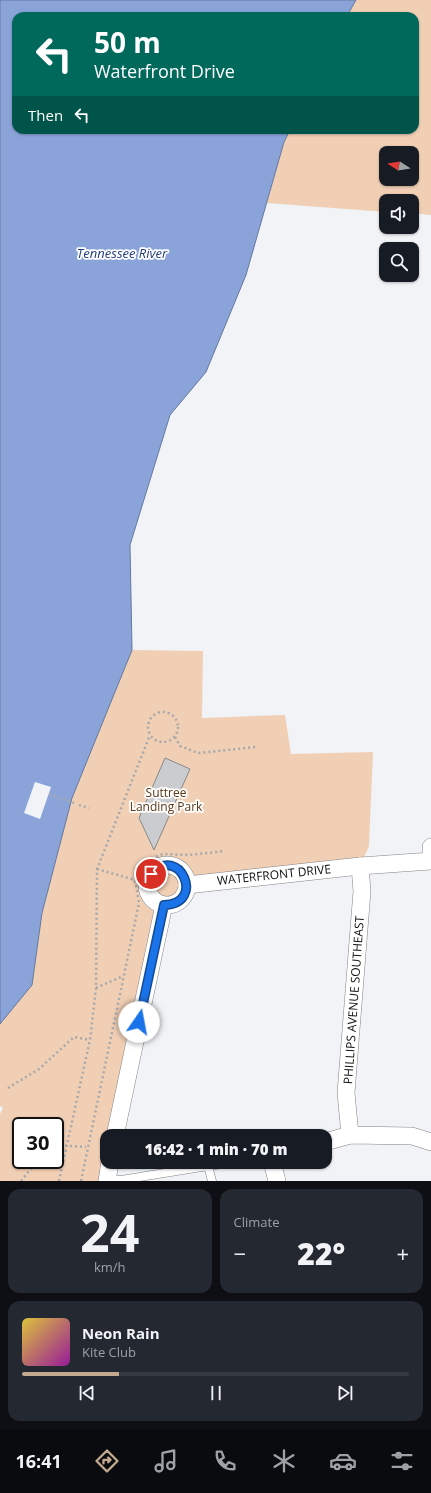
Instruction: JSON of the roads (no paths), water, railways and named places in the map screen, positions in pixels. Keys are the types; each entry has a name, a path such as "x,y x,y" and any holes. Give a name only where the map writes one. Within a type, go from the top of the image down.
{"street":[{"path":"360,866 431,861 431,847"},
{"path":"166,866 178,869 183,873 187,885 183,898 171,905 164,905 152,898 149,893 148,880 155,870 166,866"},
{"name":"WATERFRONT DRIVE","path":"187,885 360,866"},
{"name":"PHILLIPS AVENUE SOUTHEAST","path":"350,1135 346,1093 362,891 360,866"},
{"path":"116,1129 164,905"},
{"path":"332,1140 350,1135 412,1136 431,1142"},
{"path":"107,1180 109,1169"},
{"path":"274,1169 277,1181"}],"lane":[{"path":"107,1180 120,1180 189,1169"},
{"path":"209,1169 212,1181"}],"water":[{"name":"Tennessee River","path":"0,0 356,0 349,12 12,12 12,134 288,134 284,142 246,275 206,372 170,415 130,545 132,650 72,798 42,913 32,985 0,1024"}],"park label":[{"name":"Suttree Landing Park","path":"166,800"}]}
